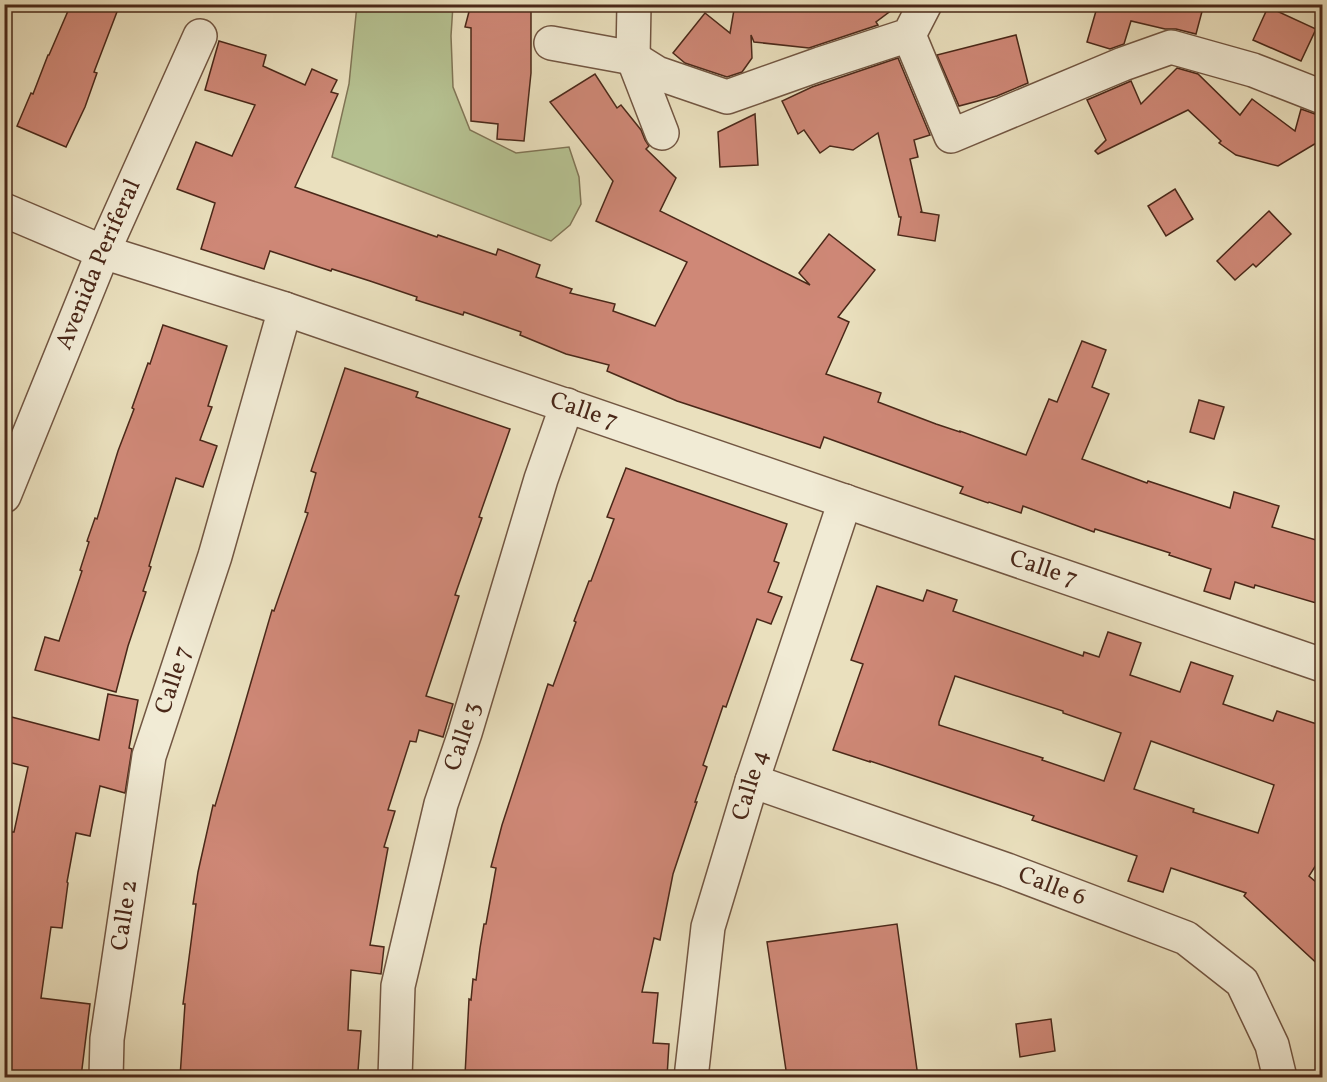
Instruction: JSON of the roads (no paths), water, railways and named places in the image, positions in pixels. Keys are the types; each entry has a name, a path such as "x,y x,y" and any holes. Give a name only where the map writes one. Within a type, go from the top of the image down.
{"street":[{"path":"634,4 633,58 662,133"},
{"path":"551,43 633,58 657,73 727,97 909,35 925,4"},
{"path":"909,35 951,136 1122,64 1171,47 1253,70 1323,97"},
{"name":"Avenida Periferal","path":"4,496 103,252 200,36"},
{"path":"4,210 103,252 285,309"},
{"name":"Calle 7","path":"149,756 215,556 285,309 1323,665"},
{"name":"Calle 3","path":"395,1077 398,986 441,804 465,733 541,479 567,405"},
{"name":"Calle 4","path":"691,1077 708,927 752,782 845,501"},
{"name":"Calle 2","path":"106,1077 107,1039 149,756"},
{"name":"Calle 6","path":"752,782 1007,870 1186,938 1242,982 1272,1045 1280,1077"}]}
